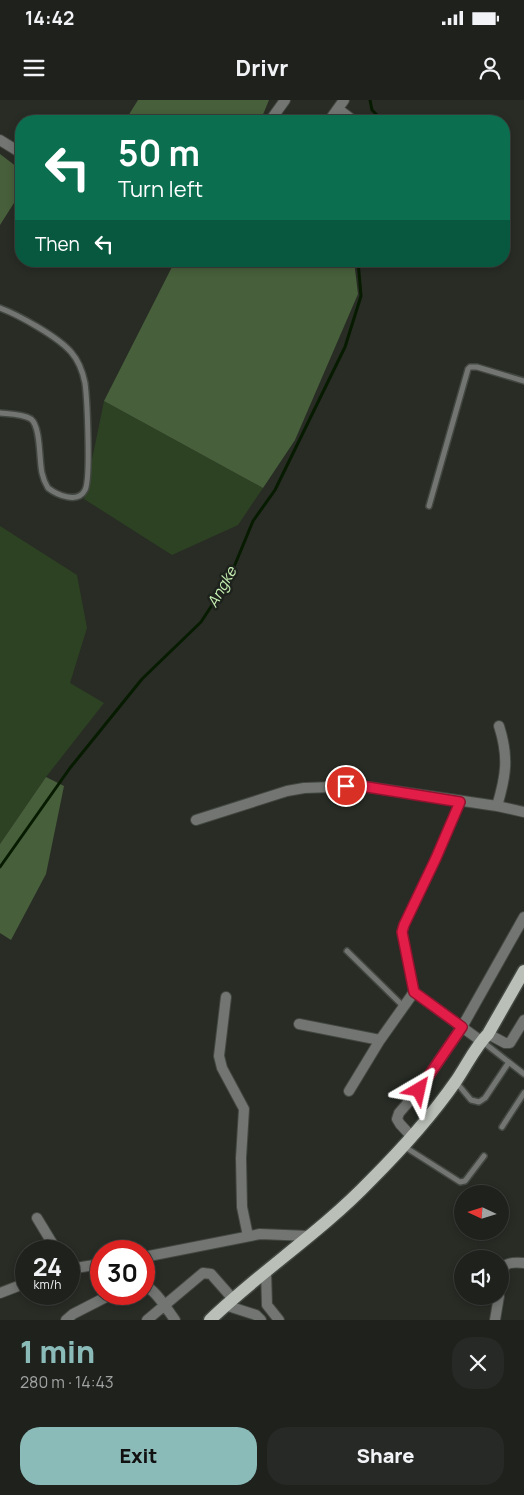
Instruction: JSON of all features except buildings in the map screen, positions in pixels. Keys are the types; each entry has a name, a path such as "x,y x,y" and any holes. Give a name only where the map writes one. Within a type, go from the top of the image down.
{"main road":[{"path":"210,1320 345,1206 407,1141 456,1081 485,1037 524,971"}],"street":[{"path":"274,115 285,100"},
{"path":"334,115 344,100"},
{"path":"338,110 345,115"},
{"path":"0,140 15,149"},
{"path":"497,806 504,783 506,763 504,743 499,726"},
{"path":"196,820 287,791 304,788 361,786 497,806 524,812"},
{"path":"407,1141 397,1119 399,1113 419,1090 462,1027 524,918"},
{"path":"348,1092 380,1040 414,992 462,1027 505,1043 510,1043 524,1020"},
{"path":"226,997 219,1056 222,1068 244,1109 242,1207 248,1236"},
{"path":"299,1024 380,1040"},
{"path":"37,1218 50,1240"},
{"path":"155,1255 248,1236 268,1234 309,1236"},
{"path":"509,1262 524,1263"},
{"path":"147,1320 203,1273 211,1274 229,1302 258,1317 266,1305 266,1271"},
{"path":"0,1293 15,1287"},
{"path":"155,1292 176,1320"},
{"path":"66,1320 72,1314 90,1305"},
{"path":"266,1305 279,1320"},
{"path":"496,1320 498,1305"}],"lane":[{"path":"0,308 14,313 54,339 71,352 81,369 85,384 87,417 88,464 85,491 81,494 66,497 48,488 42,472 39,442 33,421 25,417 0,413"},
{"path":"429,506 468,369 470,367 477,367 524,381"},
{"path":"414,992 402,932 460,802"},
{"path":"347,952 404,1007"},
{"path":"485,1037 509,1062 524,1074"},
{"path":"456,1081 471,1100 479,1102 485,1098 509,1062"},
{"path":"502,1127 524,1093"},
{"path":"407,1141 460,1182 464,1181 484,1156"}],"green space":[{"path":"138,100 269,100 263,115 129,115"},
{"path":"0,154 15,165 15,201 0,225"},
{"path":"172,267 355,267 358,294 295,440 263,488 104,401"},
{"path":"104,401 263,488 238,525 172,555 84,499"},
{"path":"0,526 77,575 87,628 70,683 104,703 46,777 0,844"},
{"path":"46,777 64,786 46,874 11,940 0,933 0,844"}],"waterway":[{"name":"Angke","path":"370,100 372,110 377,115"},
{"name":"Angke","path":"0,867 70,768 142,679 201,622 229,579 253,521 275,490 345,347 361,296 359,267"}],"route":[{"path":"346,786 361,786 460,802 402,932 414,992 462,1027 419,1090"}]}
